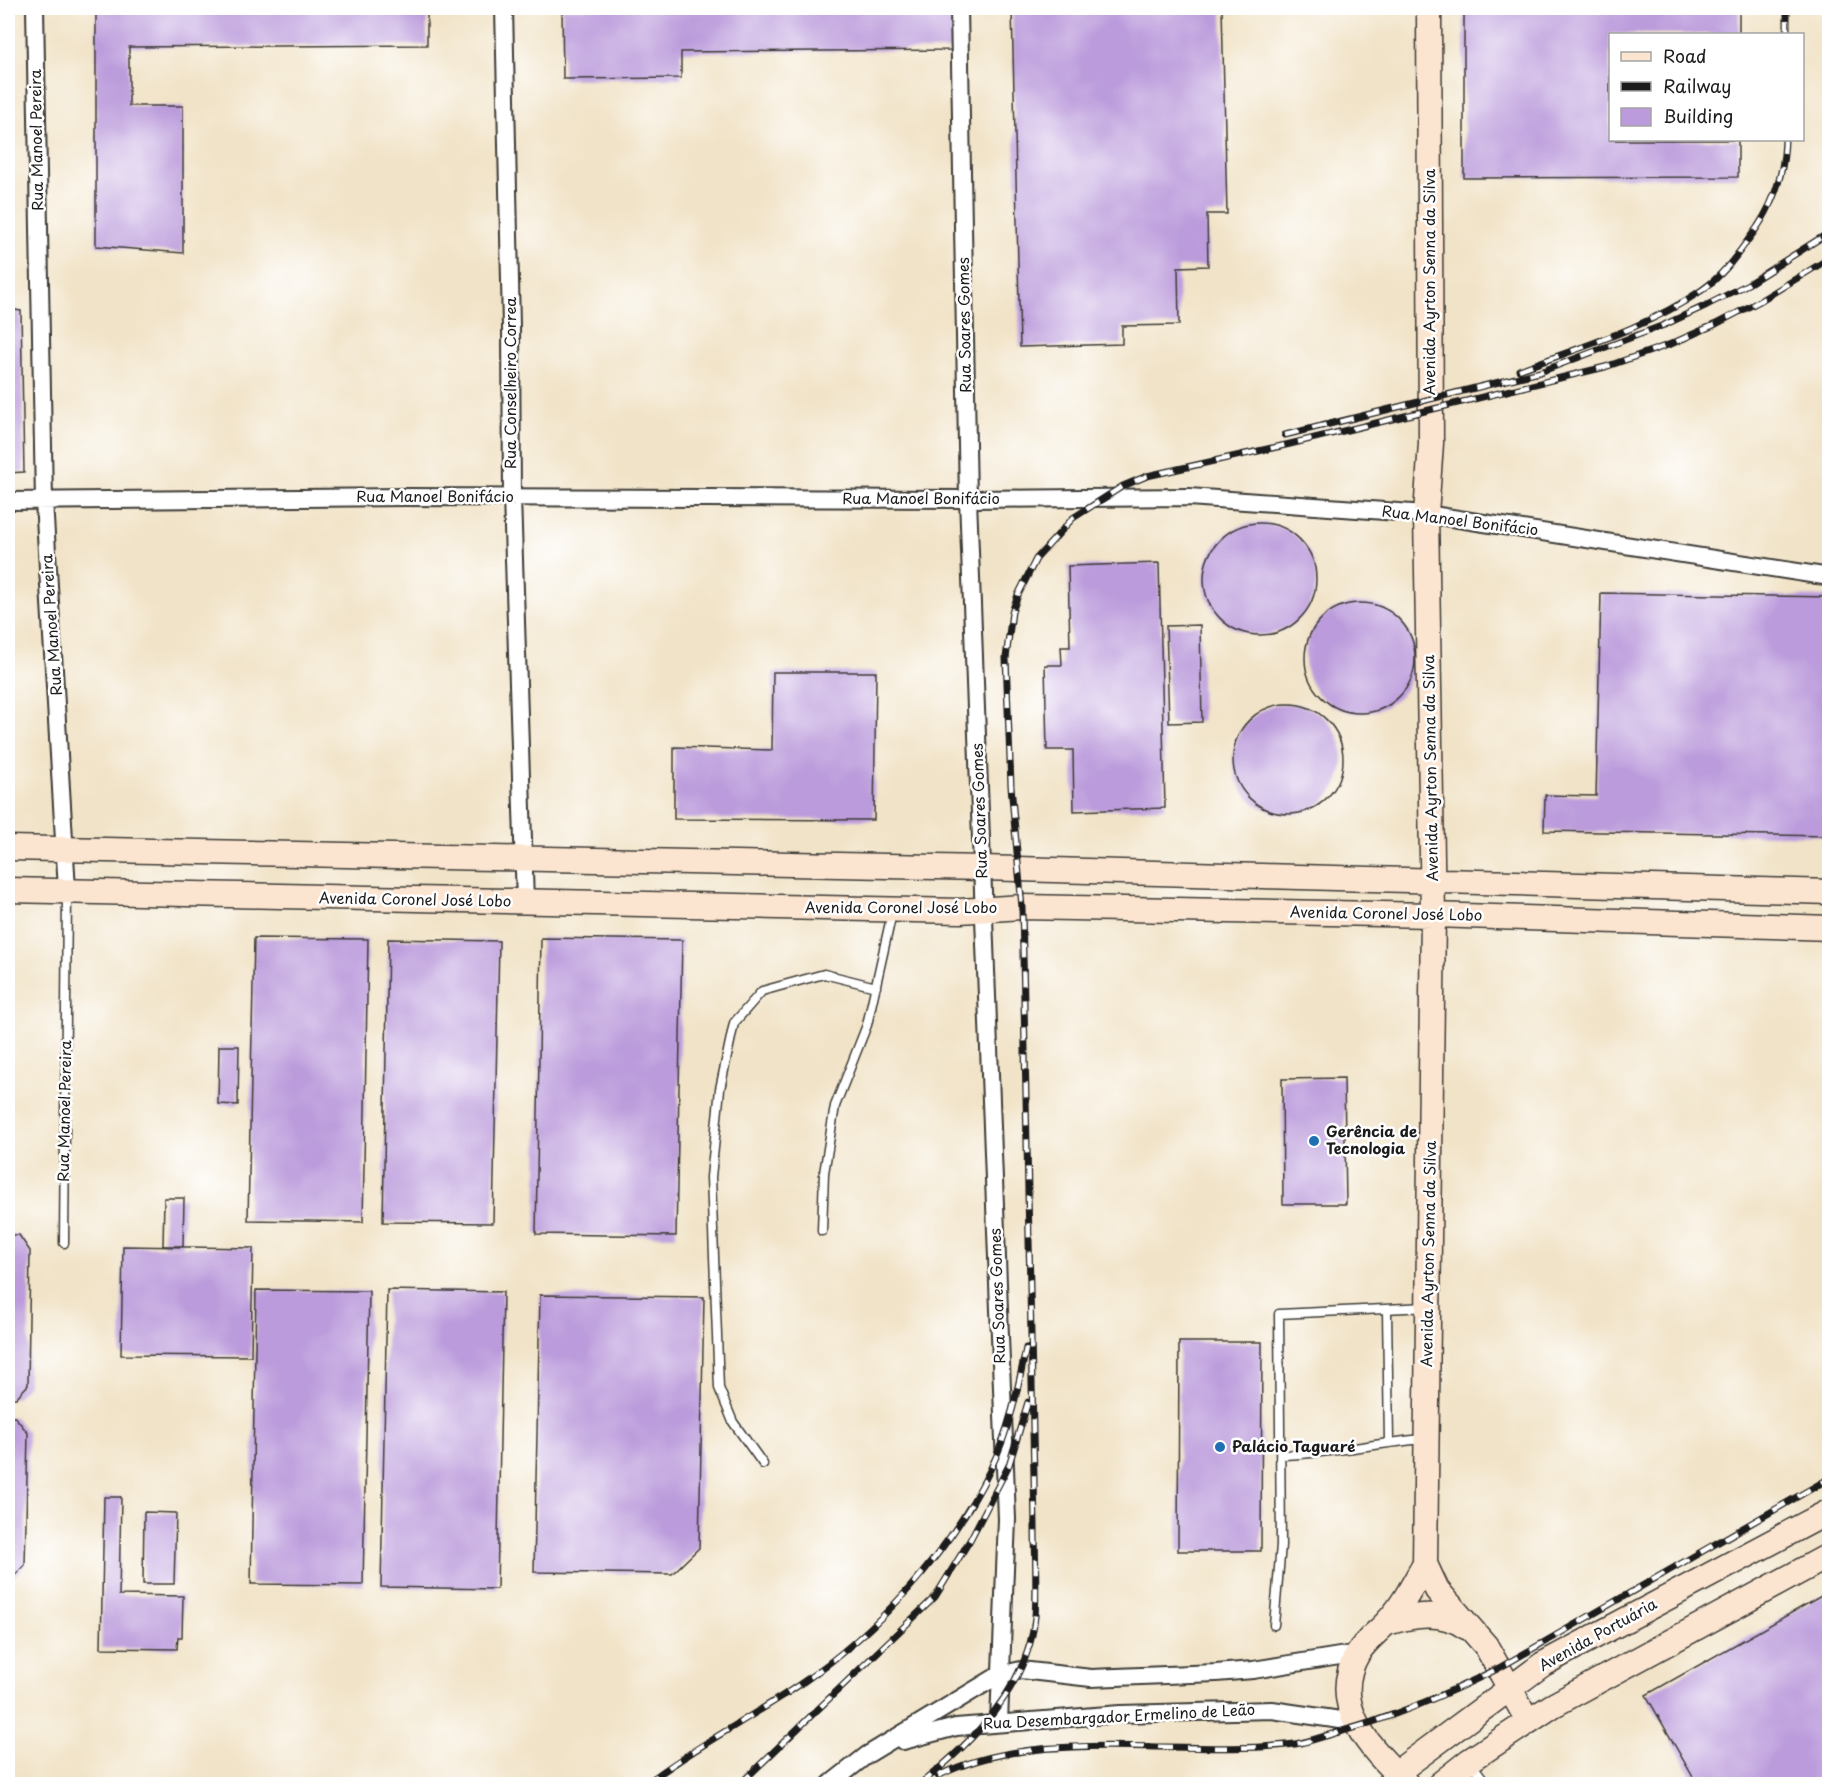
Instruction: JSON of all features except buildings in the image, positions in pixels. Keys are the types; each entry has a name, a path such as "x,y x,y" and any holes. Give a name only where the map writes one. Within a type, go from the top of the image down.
{"street":[{"name":"Rua Manoel Pereira","path":"35,8 44,501 68,890"},
{"name":"Rua Conselheiro Correa","path":"504,8 511,303 512,497 525,902"},
{"name":"Rua Soares Gomes","path":"959,8 968,499 983,868 988,1071 1007,1519 999,1675 999,1722"},
{"name":"Avenida Ayrton Senna da Silva","path":"1429,8 1431,443 1426,514 1433,915 1425,1564 1437,1590 1486,1646 1528,1721"},
{"name":"Rua Manoel Bonifácio","path":"8,501 512,497 968,499 1189,497 1426,514 1830,577"},
{"path":"8,849 983,868 1830,892"},
{"name":"Avenida Coronel José Lobo","path":"8,890 892,909 1022,907 1433,915 1830,928"},
{"name":"Avenida Portuária","path":"1396,1781 1543,1664 1830,1511"},
{"path":"1440,1785 1469,1761 1528,1721 1830,1555"},
{"path":"1396,1781 1354,1722 1348,1698 1348,1682 1358,1653 1387,1623 1425,1564"},
{"path":"1387,1623 1417,1615 1431,1615 1461,1624 1475,1634"},
{"name":"Rua Desembargador Ermelino de Leão","path":"830,1785 867,1755 999,1675 1021,1670 1091,1678 1216,1673 1254,1670 1358,1653"},
{"name":"Rua Desembargador Ermelino de Leão","path":"885,1746 956,1727 999,1722 1243,1709 1272,1710 1354,1722"}],"lane":[{"name":"Rua Manoel Pereira","path":"64,1243 68,890"},
{"path":"822,1231 824,1173 835,1106 867,1025 892,909"},
{"path":"763,1464 733,1422 719,1388 711,1177 720,1089 734,1023 762,991 824,974 876,987"},
{"path":"1274,1625 1281,1545 1280,1314 1387,1311 1428,1307"},
{"path":"1387,1311 1389,1441"},
{"path":"1281,1455 1318,1454 1389,1441 1427,1439"},
{"path":"1469,1761 1487,1785"}],"railway":[{"path":"1787,8 1787,33"},
{"path":"1519,370 1636,326 1681,303 1709,285 1733,260 1770,205 1779,180 1785,141"},
{"path":"1285,435 1540,372 1664,325 1707,305 1748,284 1830,232"},
{"path":"920,1784 977,1732 1009,1690 1030,1643 1035,1617 1022,907 1011,786 1006,658 1012,612 1036,559 1073,518 1123,486 1147,476 1290,444 1605,367 1671,344 1716,324 1758,302 1830,258"},
{"path":"646,1784 828,1664 883,1616 908,1589 953,1532 997,1456 1008,1426 1026,1348"},
{"path":"740,1784 935,1597 970,1540 1009,1465 1028,1402"},
{"path":"938,1776 977,1761 1020,1751 1065,1747 1206,1748 1295,1744 1401,1712 1499,1668 1830,1478"}],"place":[{"name":"Gerência de Tecnologia","path":"1314,1141"},
{"name":"Palácio Taguaré","path":"1220,1447"}]}
